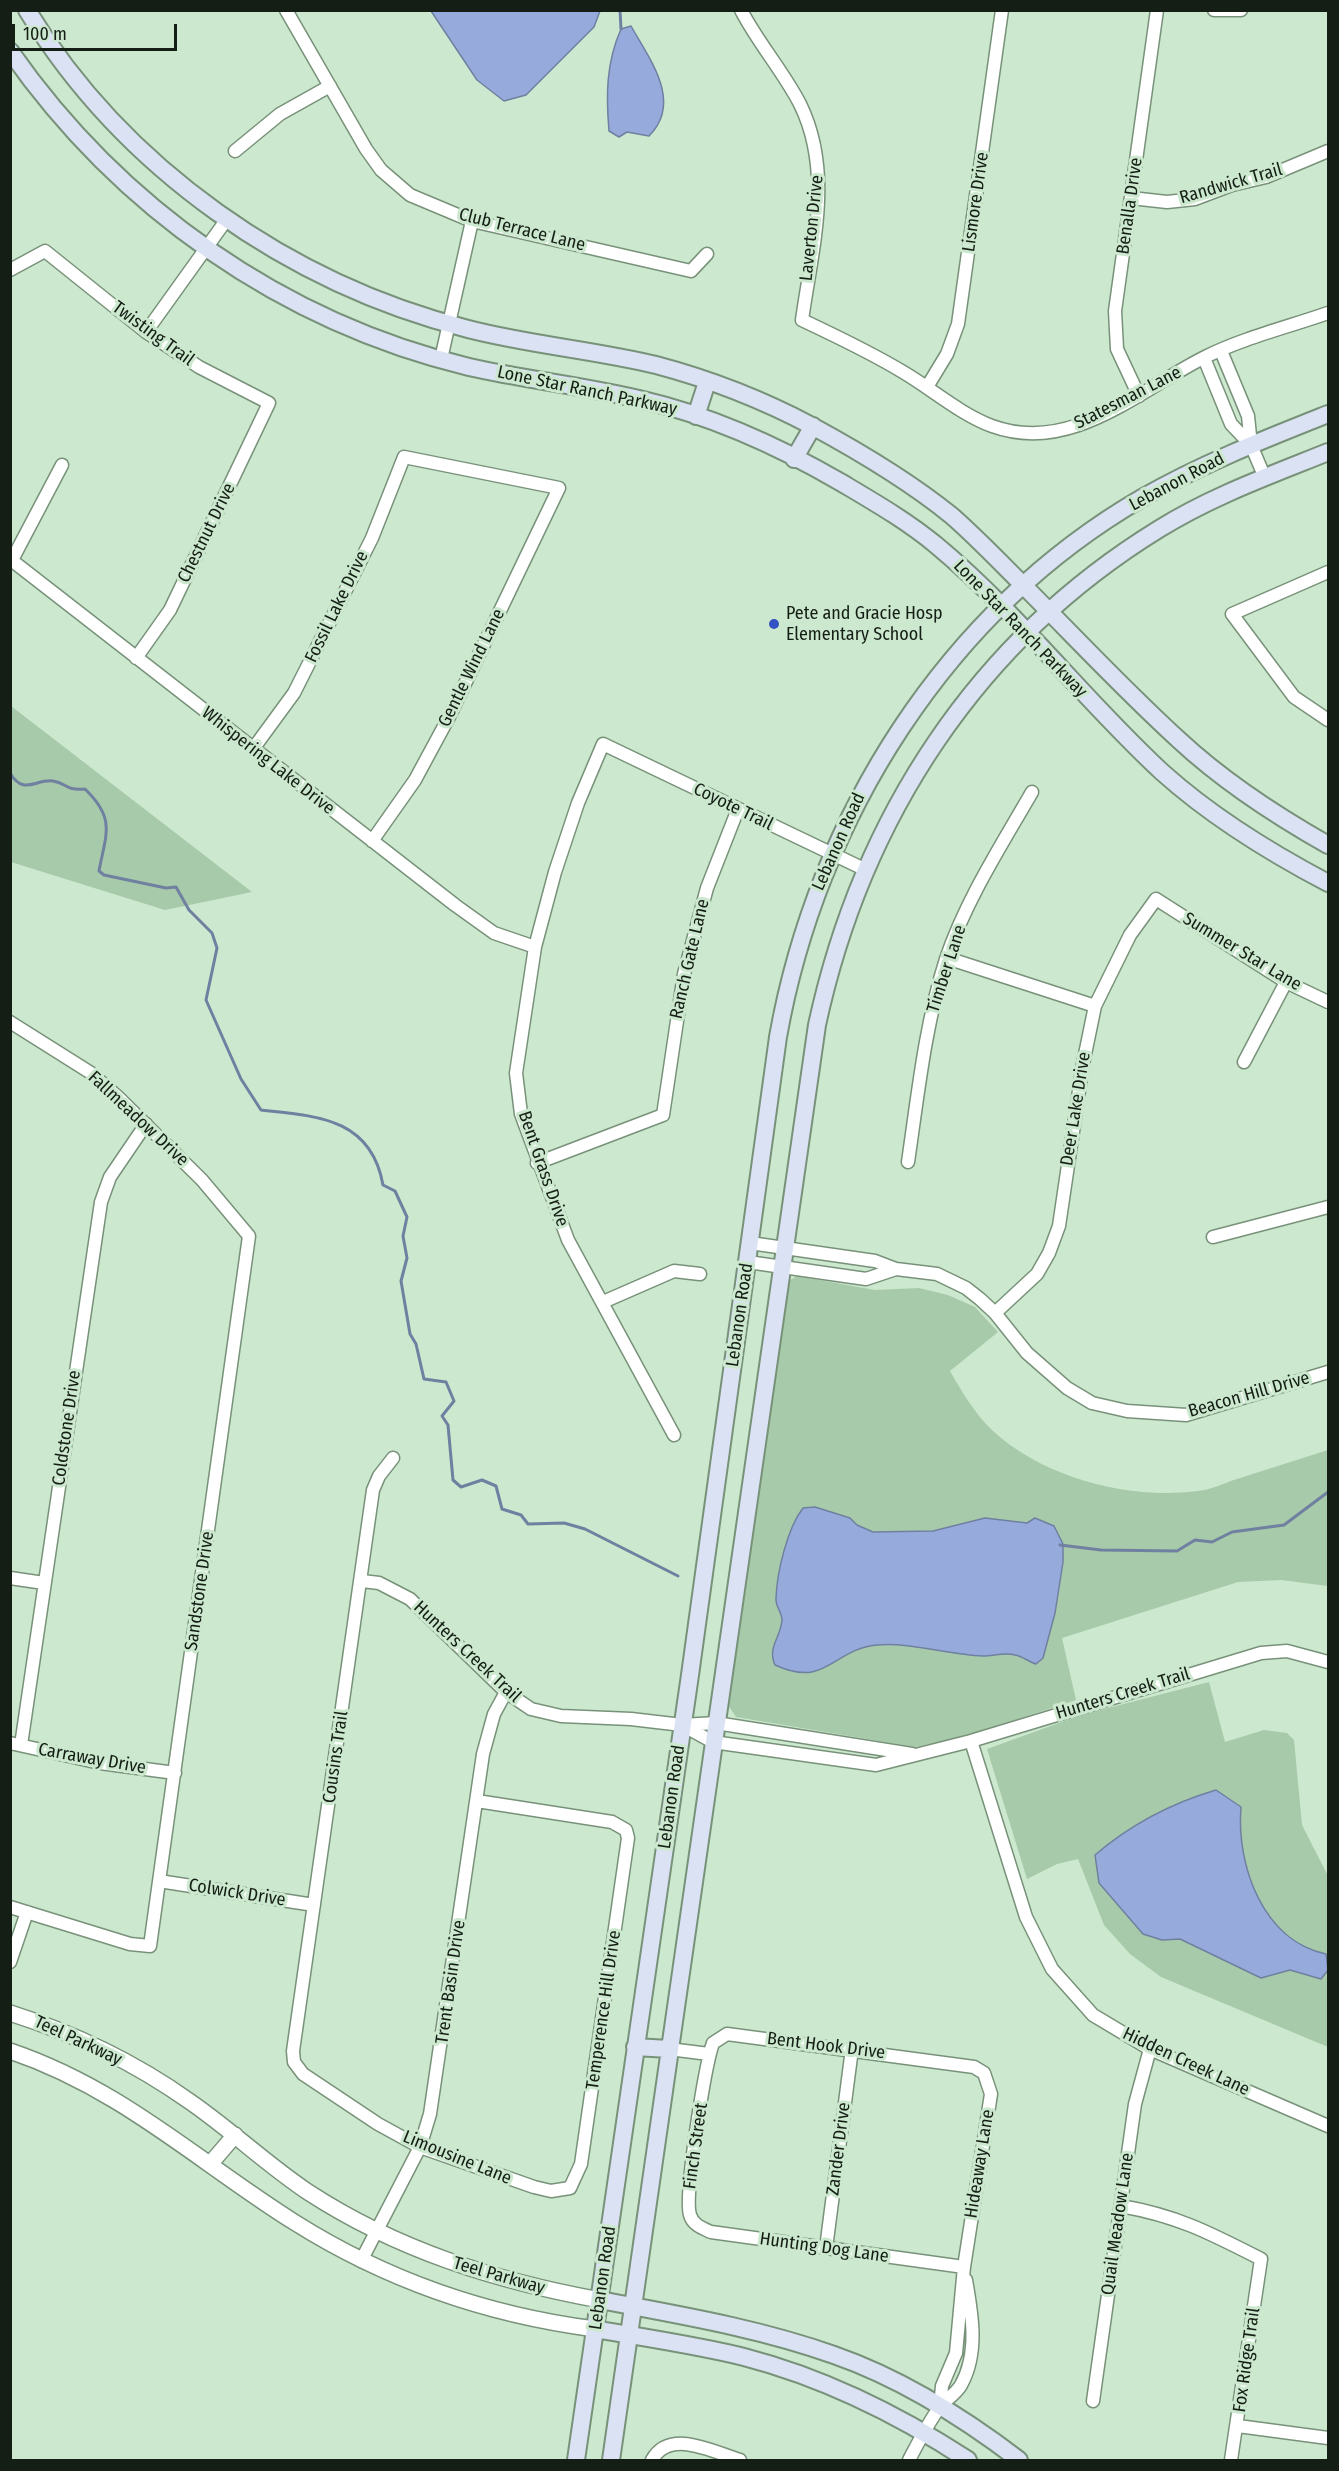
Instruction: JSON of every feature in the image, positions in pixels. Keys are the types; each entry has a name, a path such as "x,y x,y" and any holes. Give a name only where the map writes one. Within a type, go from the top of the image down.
{"main road":[{"name":"Lone Star Ranch Parkway","path":"27,10 56,52 118,125 167,172 227,219 269,247 323,276 378,301 449,324 657,366 707,382 786,412 906,483 950,515 1201,759 1264,806 1329,845"},
{"name":"Lone Star Ranch Parkway","path":"10,51 47,100 110,170 158,213 205,249 279,293 342,324 441,359 497,373 624,395 696,416 794,459 839,482 916,529 951,558 1113,725 1173,781 1232,827 1329,883"},
{"path":"696,416 707,382"},
{"name":"Lebanon Road","path":"576,2460 785,996 807,920 831,854 855,802 897,732 943,671 1024,586 1080,540 1142,498 1251,445 1329,414"},
{"path":"794,459 813,426"},
{"name":"Lebanon Road","path":"611,2460 817,1025 834,955 864,870 905,790 939,737 971,693 1048,610 1114,559 1159,529 1214,500 1329,452"},
{"path":"635,2047 669,2049"},
{"name":"Teel Parkway","path":"600,2300 752,2330 836,2355 878,2373 940,2407 1019,2460"},
{"name":"Teel Parkway","path":"595,2329 698,2347 787,2370 863,2399 925,2432 968,2460"}],"street":[{"name":"Club Terrace Lane","path":"286,10 381,170 410,195 472,221 691,271 706,254"},
{"name":"Laverton Drive","path":"741,10 798,101 810,127 817,154 819,196 802,320"},
{"name":"Lismore Drive","path":"927,387 947,354 958,324 1002,10"},
{"name":"Benalla Drive","path":"1139,396 1122,365 1114,334 1115,310 1157,10"},
{"path":"1214,10 1241,10"},
{"path":"235,151 280,114 330,86"},
{"name":"Randwick Trail","path":"1131,198 1167,202 1195,199 1232,185 1266,177 1329,151"},
{"path":"146,332 227,219"},
{"path":"441,359 472,221"},
{"name":"Twisting Trail","path":"10,270 45,251 146,332 199,367 269,403"},
{"name":"Statesman Lane","path":"802,320 870,353 982,422 1006,430 1031,433 1055,431 1079,424 1139,396 1204,358 1329,313"},
{"path":"1221,351 1248,416 1251,445 1265,478"},
{"path":"1204,358 1231,424 1251,445"},
{"name":"Chestnut Drive","path":"136,658 170,610 269,403"},
{"name":"Gentle Wind Lane","path":"372,841 415,780 449,717 559,488 404,457"},
{"name":"Fossil Lake Drive","path":"253,749 294,693 372,538 404,457"},
{"path":"11,560 62,465"},
{"name":"Whispering Lake Drive","path":"11,560 494,933 535,947"},
{"path":"1329,572 1232,614 1294,697 1329,720"},
{"name":"Coyote Trail","path":"603,744 864,870"},
{"name":"Bent Grass Drive","path":"603,744 565,842 535,947 516,1073 521,1114 537,1163 568,1240 674,1435"},
{"name":"Timber Lane","path":"908,1162 927,1032 947,958 974,893 1032,792"},
{"name":"Ranch Gate Lane","path":"537,1163 663,1115 684,974 707,888 738,809"},
{"name":"Summer Star Lane","path":"1156,899 1286,982 1329,1002"},
{"name":"Deer Lake Drive","path":"995,1313 1037,1274 1049,1253 1059,1226 1083,1064 1095,1006 1131,935 1156,899"},
{"path":"947,958 1095,1006"},
{"path":"1244,1062 1286,982"},
{"name":"Fallmeadow Drive","path":"10,1022 91,1073 202,1180 249,1236"},
{"name":"Coldstone Drive","path":"16,1744 44,1583 101,1202 110,1177 146,1124"},
{"path":"1213,1237 1329,1207"},
{"name":"Sandstone Drive","path":"27,1912 130,1944 150,1946 249,1236"},
{"name":"Beacon Hill Drive","path":"750,1243 875,1261 896,1269 937,1274 966,1288 995,1313 1027,1353 1067,1388 1092,1403 1128,1411 1186,1415 1329,1372"},
{"name":"Beacon Hill Drive","path":"748,1262 866,1279 896,1269"},
{"path":"603,1302 674,1271 699,1274"},
{"name":"Cousins Trail","path":"294,2062 293,2051 375,1482 393,1458"},
{"path":"10,1578 44,1583"},
{"name":"Hunters Creek Trail","path":"362,1581 379,1583 410,1599 506,1692 519,1703 545,1714 682,1725 716,1724 919,1755"},
{"name":"Hunters Creek Trail","path":"682,1725 713,1742 876,1765 971,1741 1261,1653 1287,1651 1329,1662"},
{"name":"Trent Basin Drive","path":"361,2261 420,2146 434,2099 489,1732 506,1692"},
{"name":"Hidden Creek Lane","path":"971,1741 1026,1917 1052,1968 1093,2015 1150,2049 1329,2126"},
{"name":"Carraway Drive","path":"16,1744 100,1763 175,1773"},
{"name":"Temperence Hill Drive","path":"477,1801 612,1822 626,1830 628,1846 581,2164 570,2188"},
{"name":"Colwick Drive","path":"159,1881 314,1905"},
{"path":"10,1907 27,1912 10,1962"},
{"name":"Teel Parkway","path":"10,2013 55,2027 110,2054 170,2088 307,2191 378,2231 483,2274 525,2286 600,2300"},
{"name":"Bent Hook Drive","path":"709,2054 713,2043 727,2034 974,2067"},
{"path":"669,2049 709,2054"},
{"name":"Zander Drive","path":"826,2248 852,2049"},
{"name":"Quail Meadow Lane","path":"1093,2401 1135,2104 1150,2049"},
{"name":"Teel Parkway","path":"10,2051 58,2069 126,2105 292,2222 361,2261 401,2279 491,2310 595,2329"},
{"name":"Finch Street","path":"690,2216 688,2203 709,2054"},
{"name":"Limousine Lane","path":"294,2062 303,2074 378,2124 420,2146 534,2187 551,2191 570,2188"},
{"name":"Hideaway Lane","path":"909,2460 940,2407 961,2386 972,2352 973,2316 964,2267 991,2094 984,2073 974,2067"},
{"path":"211,2163 235,2135"},
{"name":"Fox Ridge Trail","path":"1121,2206 1154,2212 1194,2225 1261,2259 1238,2426 1231,2460"},
{"name":"Hunting Dog Lane","path":"690,2216 696,2225 711,2232 964,2267"},
{"path":"1238,2426 1329,2438"},
{"path":"652,2460 664,2446 686,2444 740,2460"}],"green space":[{"path":"10,706 252,892 165,910 11,862"},
{"path":"797,1276 875,1290 919,1288 948,1295 975,1307 998,1332 950,1371 964,1395 986,1424 1014,1447 1062,1473 1089,1482 1144,1492 1171,1493 1203,1490 1328,1450 1328,1586 1281,1580 1238,1582 1062,1638 1076,1700 966,1736 915,1747 736,1717 728,1705 789,1281"},
{"path":"1209,1682 1225,1742 1264,1730 1287,1733 1294,1740 1302,1825 1328,1876 1328,2047 1161,1977 1130,1954 1104,1925 1078,1859 1057,1864 1027,1879 987,1749 1081,1715"}],"water":[{"path":"431,11 600,11 594,27 526,95 504,101 477,80"},
{"path":"631,26 660,81 663,109 659,123 649,136 627,132 619,137 609,131 608,79 612,54 621,29"},
{"path":"815,1507 850,1518 857,1525 873,1532 933,1531 985,1518 1027,1523 1035,1518 1054,1526 1063,1544 1063,1562 1055,1613 1043,1658 1036,1664 1011,1654 983,1656 917,1647 877,1645 849,1653 829,1666 807,1673 775,1665 773,1647 782,1620 776,1601 777,1588 784,1551 792,1527 803,1508"},
{"path":"1216,1790 1241,1807 1243,1853 1249,1876 1270,1917 1285,1934 1304,1946 1326,1954 1328,1970 1321,1979 1290,1970 1261,1978 1180,1939 1162,1940 1143,1934 1099,1883 1095,1855 1108,1844 1152,1816 1183,1801"}],"waterway":[{"path":"620,10 621,29"},
{"path":"10,773 20,784 30,785 53,781 70,788 85,789 95,800 105,818 106,836 99,871 104,875 166,888 176,887 189,910 212,933 217,948 206,1000 241,1079 261,1110 321,1119 354,1133 367,1146 377,1163 383,1185 395,1191 407,1217 403,1236 407,1258 401,1281 410,1334 416,1344 424,1379 446,1382 454,1401 442,1416 448,1425 453,1480 461,1487 482,1480 496,1486 502,1509 521,1515 528,1524 564,1523 585,1529 678,1576"},
{"path":"1060,1545 1101,1550 1177,1551 1195,1540 1212,1542 1232,1532 1284,1525 1328,1492"}],"place":[{"name":"Pete and Gracie Hosp Elementary School","path":"774,624"}]}
